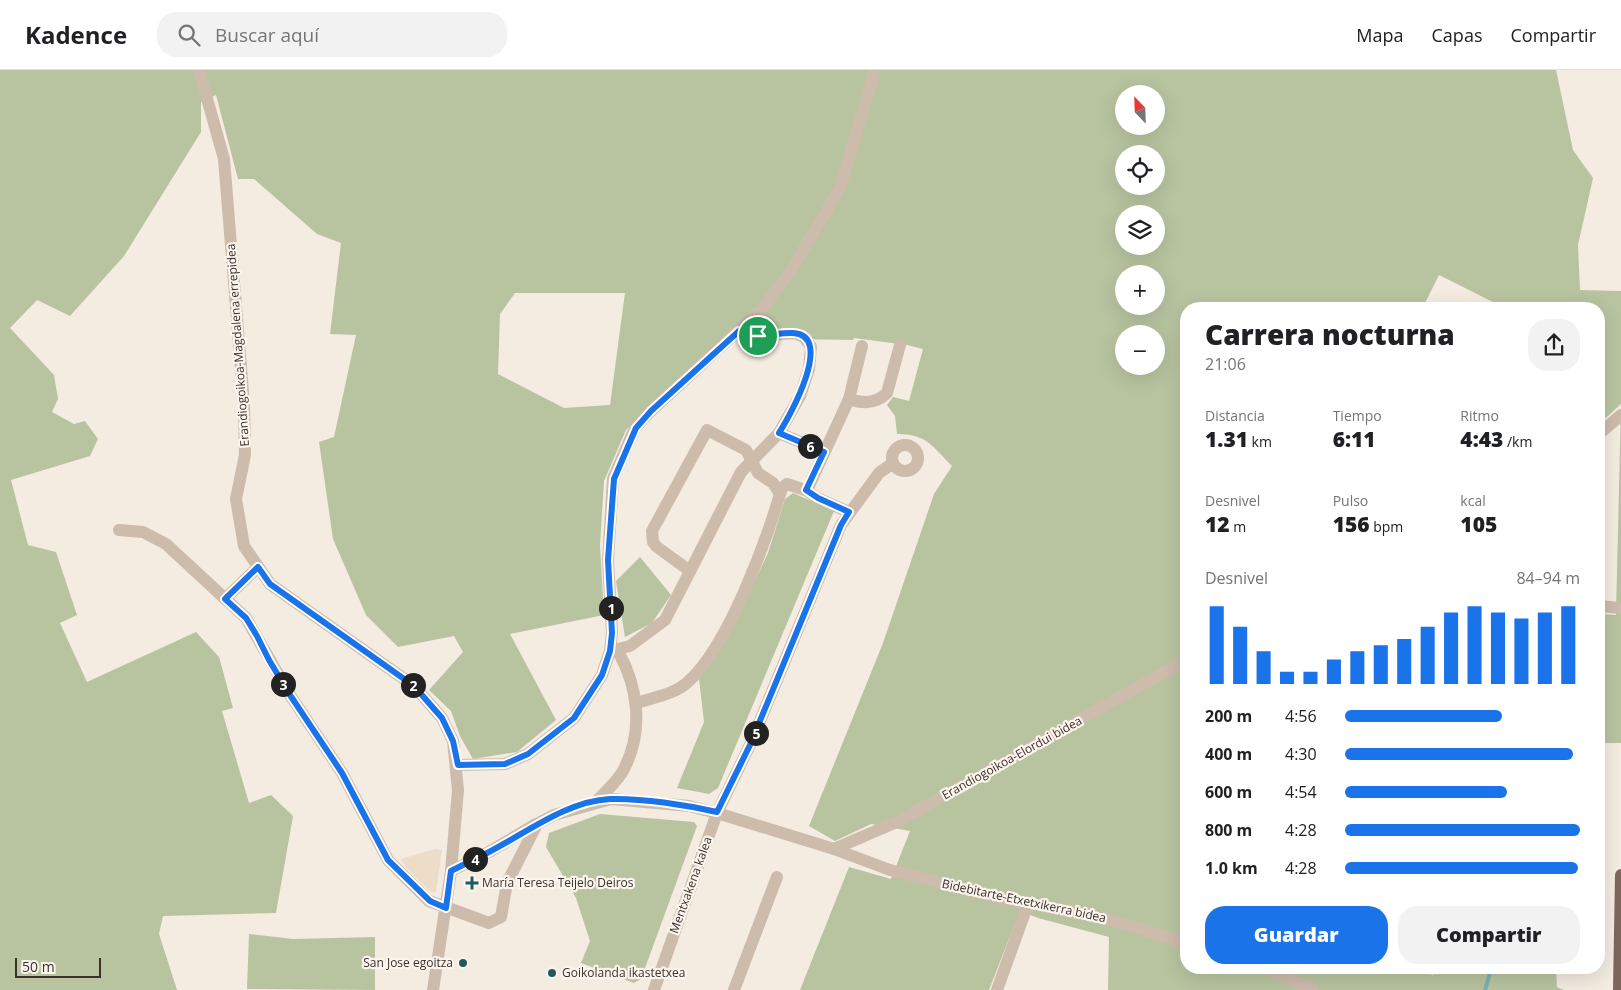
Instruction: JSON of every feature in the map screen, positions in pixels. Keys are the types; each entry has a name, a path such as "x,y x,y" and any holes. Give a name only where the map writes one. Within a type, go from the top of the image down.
{"main road":[{"path":"1619,990 1621,875"}],"street":[{"name":"Erandiogoikoa-Magdalena errepidea","path":"199,70 224,159 244,405 245,455 236,499 244,546 270,584 414,686 442,718 453,741 458,765 458,790 451,871 433,990"},
{"path":"597,801 624,770 636,722 637,703 629,670 614,651 612,633 608,560 614,479 636,428 651,411 762,309 790,272 831,206 848,164 875,70"},
{"path":"458,765 505,764 528,754 574,718 602,675 614,651 650,633 665,620 741,472 779,433 800,396 809,369 811,347 804,336 794,333 758,336 739,331"},
{"path":"849,399 861,403 874,402 886,393 900,345"},
{"path":"806,490 849,399 862,346"},
{"path":"1605,429 1621,416"},
{"path":"690,571 653,542 652,532 707,430 746,450 758,473 773,483 780,494"},
{"path":"779,433 824,452"},
{"name":"Mentxakena kalea","path":"654,990 717,812 750,745 841,525 879,473 893,463"},
{"path":"637,703 680,688 690,681 707,659 754,568 770,528 780,494 787,484 806,490 818,498 849,512"},
{"path":"119,530 143,532 166,544 250,624 290,695 342,773 388,860 430,901 489,923 501,917 507,883 537,824"},
{"path":"225,599 258,567"},
{"path":"1605,607 1621,608"},
{"name":"Erandiogoikoa-Elordui bidea","path":"834,849 899,821 1180,663"},
{"name":"Bidebitarte-Etxetxikerra bidea","path":"451,871 554,815 597,801 611,799 689,806 717,812 834,849 890,870 1028,904 1104,918 1180,941"},
{"path":"734,990 777,877"},
{"path":"997,990 1028,904"},
{"path":"1280,974 1314,990"}],"green space":[{"path":"0,70 1556,70 1573,150 1593,178 1578,245 1580,290 1621,291 1621,404 1605,419 1605,302 1493,302 1439,275 1426,302 1180,302 1180,974 1556,974 1557,987 1564,990 1108,990 1109,937 1038,918 1020,911 989,990 800,990 849,867 891,879 910,831 871,824 835,841 809,826 883,643 934,494 952,466 928,442 915,436 897,434 895,416 887,405 893,397 909,401 923,349 854,338 853,340 723,338 660,395 626,430 604,481 600,545 604,615 510,634 556,720 517,752 473,759 460,736 451,711 429,690 463,652 454,636 398,647 366,615 333,539 319,442 334,437 356,335 330,334 341,243 317,234 254,179 238,179 216,95 201,102 201,132 124,256 70,316 37,300 10,328 54,375 58,399 52,412 74,424 85,421 98,439 90,456 11,480 28,545 56,552 77,615 60,623 87,682 196,632 219,657 233,708 222,711 249,803 271,795 293,816 276,913 163,916 159,934 177,990 0,990","holes":["515,293 625,293 610,405 564,408 498,374 500,314"]},
{"path":"1621,404 1621,743 1605,743 1605,614 1616,615"},
{"path":"793,493 834,511 718,788 709,794 677,788 704,722 699,679 749,593 768,553 785,499"},
{"path":"640,557 671,595 652,623 625,637 616,581"},
{"path":"600,814 694,822 697,826 641,979 634,983 581,963 590,941 576,898 546,847 549,833"},
{"path":"249,934 293,939 375,937 375,990 247,989"}],"shaded area":[{"path":"435,849 442,850 436,892 431,892 406,868 401,859"}],"waterway":[{"path":"1485,990 1490,974"}],"place":[{"name":"María Teresa Teijelo Deiros","path":"472,883"},
{"name":"San Jose egoitza","path":"463,963"},
{"name":"Goikolanda ikastetxea","path":"552,973"}],"route":[{"path":"739,331 744,334 758,336 794,333 804,336 809,342 811,347 809,369 800,396 779,433 824,452 806,490 818,498 849,512 841,525 750,745 717,812 689,806 611,799 597,801 554,815 451,871 446,908 430,901 388,860 342,773 290,695 246,618 225,599 258,567 270,584 414,686 442,718 453,741 458,765 468,767 505,764 528,754 574,718 602,675 610,651 612,633 608,560 614,479 636,428 651,411 739,331"}]}
